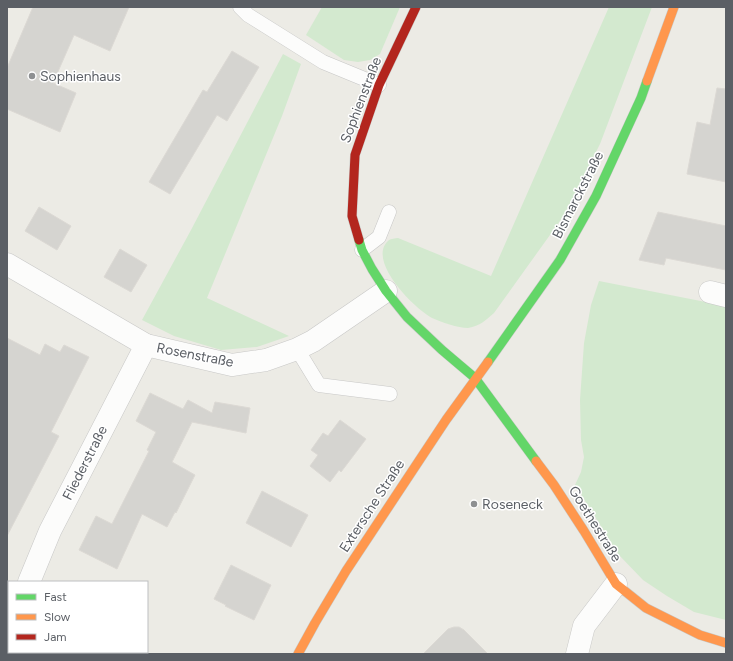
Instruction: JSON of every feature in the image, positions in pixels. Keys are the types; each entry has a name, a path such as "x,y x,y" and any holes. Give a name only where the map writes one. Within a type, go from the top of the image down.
{"street":[{"name":"Sophienstraße","path":"416,7 379,85 355,155 352,216 362,250 386,291 407,317 442,350 476,378"},
{"name":"Bismarckstraße","path":"476,378 560,260 596,196 641,98 674,7"},
{"name":"Rosenstraße","path":"7,264 146,346 232,365 266,360 297,349 313,341 386,291"},
{"name":"Fliederstraße","path":"29,581 50,531 146,346"},
{"name":"Goethestraße","path":"476,378 554,486 616,584 646,608 700,636 726,643"},
{"name":"Extersche Straße","path":"298,654 314,623 346,571 442,426 476,378"},
{"path":"577,654 584,626 616,584"}],"lane":[{"path":"240,7 248,15 323,62 379,85"},
{"path":"362,250 379,237 389,212"},
{"path":"297,349 319,385 390,394"}],"green space":[{"path":"322,7 400,7 380,54 370,60 358,62 344,60 306,35"},
{"path":"609,7 652,7 600,144 565,214 494,313 476,326 468,328 455,326 432,318 415,305 395,283 383,259 383,249 389,240 398,238 491,276"},
{"path":"283,54 301,64 282,116 207,298 289,336 257,347 221,350 174,336 142,320"},
{"path":"599,281 726,306 726,620 694,612 643,580 619,555 575,485 581,472 584,457 581,440 580,400 584,343 591,305"}],"building":[{"name":"Sophienhaus","path":"33,7 129,7 110,51 74,35 53,83 76,93 60,132 7,109 7,68"},
{"path":"232,51 259,67 227,121 217,115 170,194 149,182 203,90 207,92"},
{"path":"717,88 726,89 726,182 687,174 697,122 710,125"},
{"path":"39,207 71,226 57,250 25,231"},
{"path":"658,212 726,226 726,270 666,258 664,265 639,260"},
{"path":"120,249 147,265 131,292 104,277"},
{"path":"7,338 40,355 45,344 60,352 64,345 89,357 51,432 59,436 7,536"},
{"path":"150,393 183,409 188,400 212,413 215,402 250,408 246,433 192,422 172,462 195,475 176,513 175,512 167,527 142,514 117,569 79,550 96,516 112,524 149,451 147,450 156,432 136,421"},
{"path":"340,420 366,439 341,472 339,470 330,482 310,466 318,455 311,450 323,433 328,436"},
{"path":"262,491 308,515 291,547 246,523"},
{"path":"231,565 271,585 254,620 214,599"},
{"path":"459,627 464,630 488,654 423,654 448,629"}],"traffic: fast":[{"path":"488,362 560,260 596,196 641,98 647,81"},
{"path":"359,240 362,250 372,269 386,291 407,317 475,378 536,461"}],"traffic: slow":[{"path":"647,81 674,7"},
{"path":"298,654 346,571 446,420 488,362"},
{"path":"536,461 554,485 584,531 616,584 646,608 700,635 726,643"}],"traffic: jam":[{"path":"359,240 352,216 355,155 379,85 416,7"}],"place":[{"name":"Sophienhaus","path":"32,76"},
{"name":"Roseneck","path":"474,504"}]}
